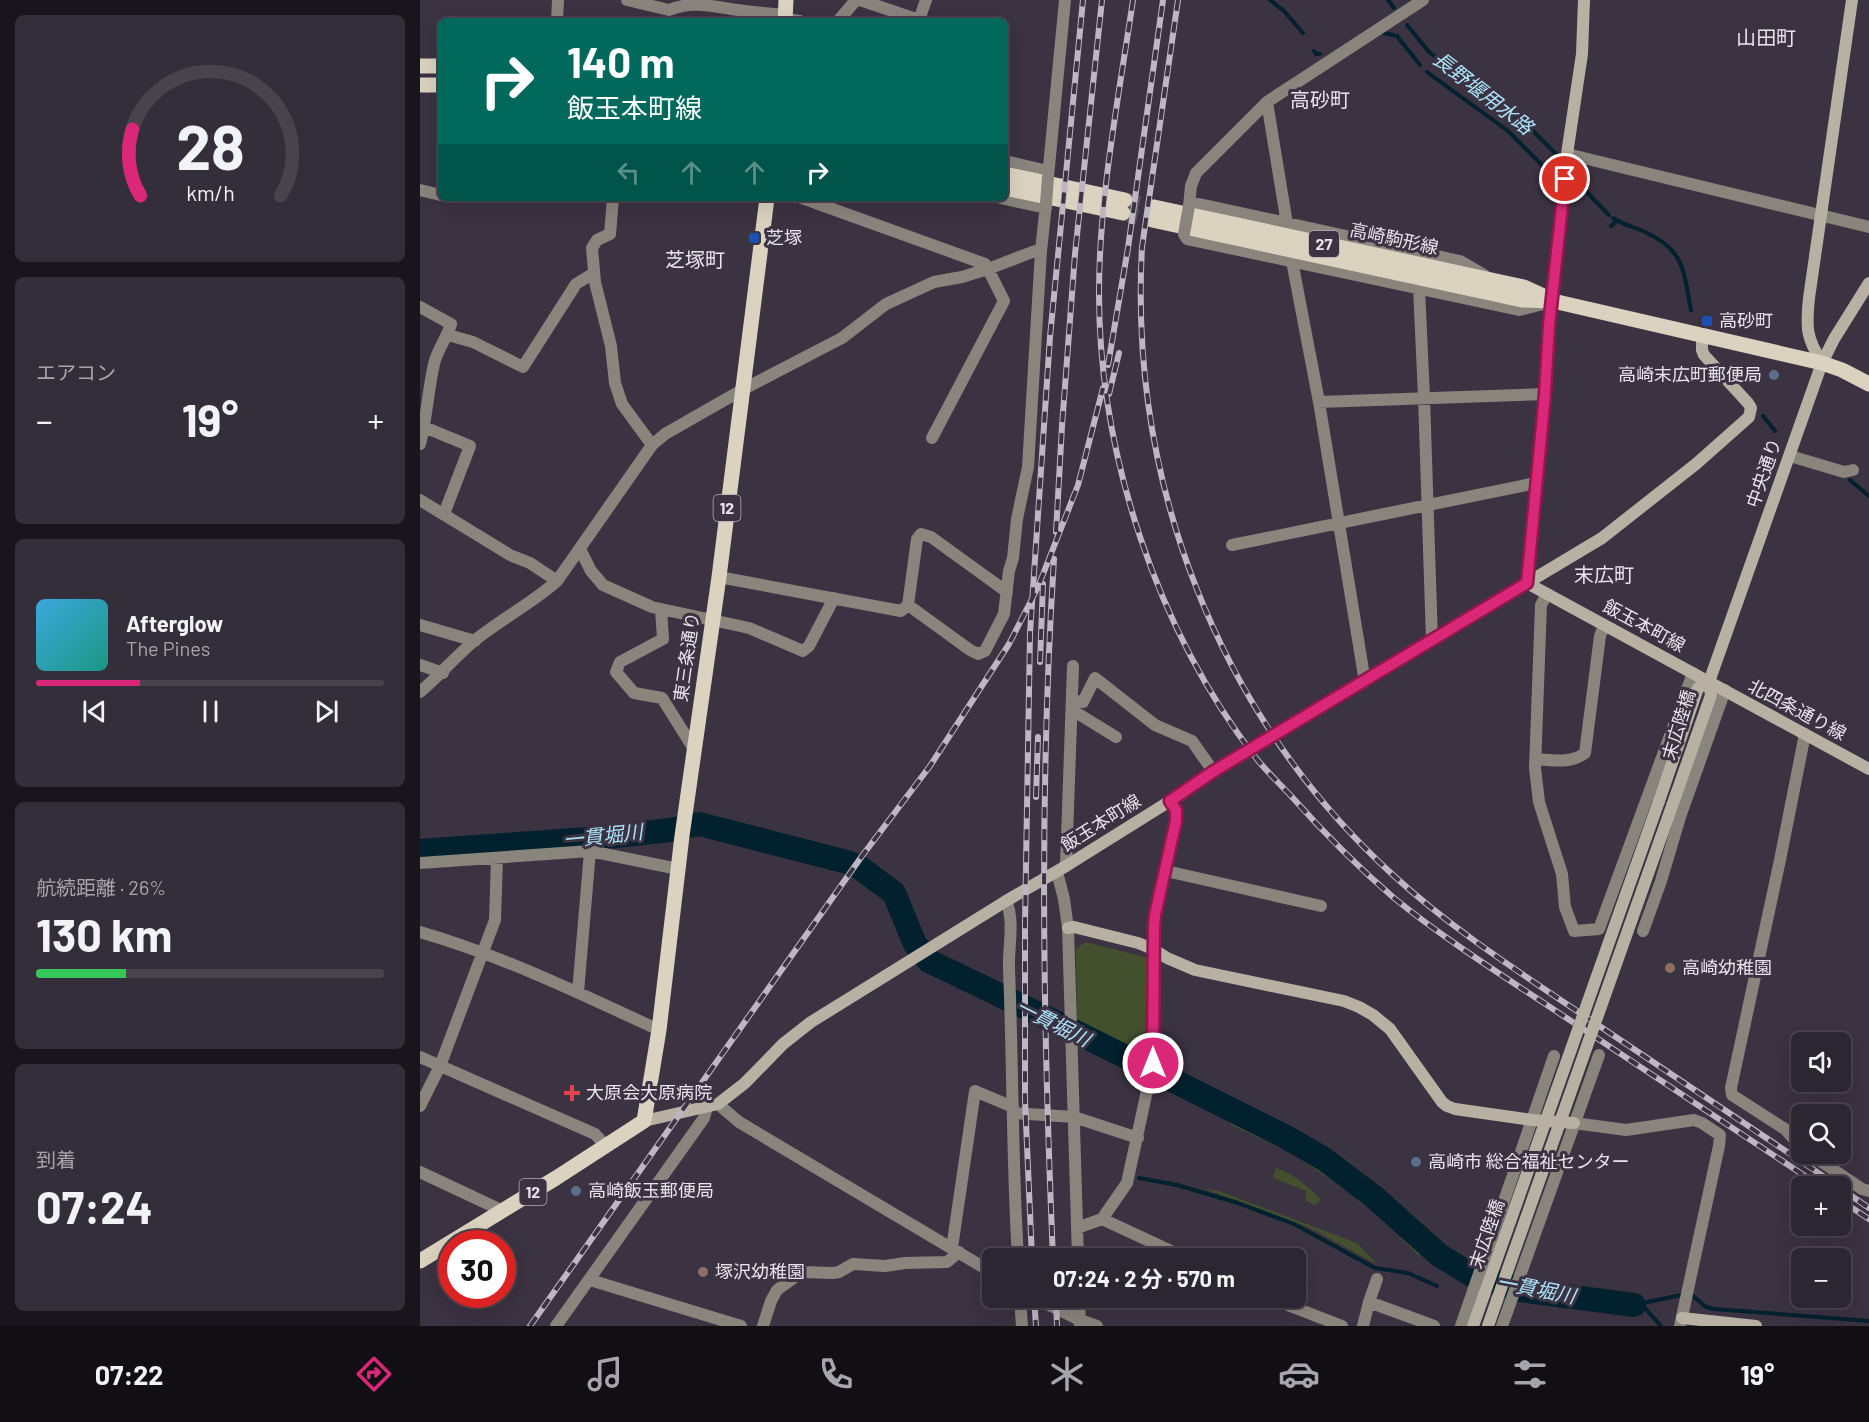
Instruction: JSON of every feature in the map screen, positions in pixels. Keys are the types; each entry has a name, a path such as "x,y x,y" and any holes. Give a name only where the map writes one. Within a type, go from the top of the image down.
{"main road":[{"path":"420,66 438,66"},
{"path":"420,85 438,85"},
{"path":"1008,175 1124,207 1008,188"},
{"name":"東三条通り","path":"644,1121 659,1030 682,836 719,577 767,201"},
{"name":"高崎駒形線","path":"1153,213 1522,300 1553,301 1822,363 1869,384"},
{"name":"12","path":"420,1261 644,1121"}],"street":[{"path":"557,18 558,0"},
{"path":"627,0 668,16 703,3 737,10 788,15"},
{"path":"840,18 858,0 914,18"},
{"path":"921,18 926,0"},
{"path":"908,605 978,654 985,651 1004,614 1017,519 1028,467 1041,251 1065,0"},
{"path":"1423,0 1404,4 1267,102 1200,167 1192,180 1184,234 1187,239 1419,288 1494,293"},
{"path":"1527,583 1545,394 1549,325 1567,154 1582,54 1584,0"},
{"path":"1822,363 1808,334 1809,298 1852,0"},
{"path":"1267,102 1287,224"},
{"path":"1567,154 1869,227"},
{"path":"1008,163 1048,174"},
{"path":"420,190 438,194"},
{"path":"1008,199 1046,206"},
{"path":"613,201 610,234 597,240 592,248 594,282 611,346 615,383 622,404 652,446"},
{"path":"810,201 985,264 988,269 1004,301 932,438"},
{"path":"1189,204 1460,261 1494,293"},
{"path":"420,692 475,641 542,595 557,581 652,446 665,434 742,390 842,338 871,314 894,300 934,282 962,277 1035,250 1041,251"},
{"path":"1292,261 1319,402 1365,681"},
{"path":"448,335 473,342 523,367 576,284 594,273"},
{"name":"中央通り","path":"1709,682 1822,363 1834,339 1869,283"},
{"path":"1419,288 1431,640"},
{"path":"420,307 451,324 448,335 434,361 420,444"},
{"path":"1527,583 1602,538 1694,465 1749,417 1751,408 1748,403 1704,355 1702,335"},
{"path":"1319,402 1545,394"},
{"path":"424,427 470,446 444,514"},
{"path":"1790,456 1844,472 1853,470"},
{"path":"1232,545 1536,483"},
{"path":"420,500 557,581"},
{"path":"908,605 917,539 921,534 932,537 1006,592"},
{"path":"580,549 591,571 603,585 661,609 749,628 803,651 809,646 834,598"},
{"path":"719,577 900,610 908,605"},
{"name":"飯玉本町線","path":"644,1121 713,1105 745,1083 795,1034 829,1011 1006,901 1062,869 1214,771 1527,583 1709,682"},
{"path":"1547,594 1541,605 1535,768 1539,802 1562,874 1564,907 1574,932 1599,929 1693,673"},
{"path":"661,609 663,639 620,662 616,672 634,693 662,698 694,749"},
{"path":"420,625 475,641"},
{"path":"1536,759 1571,760 1585,753 1600,636 1604,626"},
{"path":"420,665 442,673"},
{"path":"1073,666 1062,869 1068,928 1078,1248"},
{"path":"1072,705 1083,702 1095,678 1155,725 1192,741 1214,771"},
{"name":"北四条通り線","path":"1709,682 1869,769"},
{"name":"末広陸橋","path":"1473,1326 1698,688 1709,682 1711,695 1488,1326"},
{"path":"1643,931 1725,690"},
{"path":"1072,705 1116,737"},
{"path":"1791,1136 1785,1129 1732,1095 1731,1088 1805,734"},
{"path":"1077,1228 1102,1220 1127,1183 1138,1138 1153,1063 1155,915 1176,821 1176,810 1170,801"},
{"path":"1645,805 1680,817"},
{"path":"420,863 590,851 678,869"},
{"path":"578,992 590,851"},
{"path":"420,1107 440,1066 495,920 497,858"},
{"path":"1166,871 1321,906"},
{"path":"1006,901 1010,914 1009,967 1017,1248"},
{"path":"1068,928 1138,943 1195,970 1344,1001 1359,1007 1390,1029 1442,1102 1455,1109 1626,1130 1694,1120 1702,1123 1720,1135 1719,1146 1681,1322 1756,1326"},
{"path":"420,932 483,952 578,992 659,1030"},
{"path":"1502,1326 1599,1055"},
{"path":"1461,1326 1554,1056"},
{"path":"420,1057 595,1134 605,1145"},
{"path":"763,1326 777,1290 802,1272 833,1273 853,1264 885,1266 947,1262 956,1250 975,1091 1013,1110 1074,1117 1138,1138"},
{"path":"556,1326 713,1105 982,1266"},
{"path":"1825,1164 1862,1189 1869,1191"},
{"path":"420,1172 503,1211"},
{"path":"1102,1220 1164,1248"},
{"path":"1363,1326 1377,1279"},
{"path":"590,1280 741,1326"},
{"path":"1369,1302 1434,1326"},
{"path":"1021,1308 1022,1326"},
{"path":"1053,1308 1080,1323 1097,1326"},
{"path":"1079,1308 1080,1323"},
{"path":"1296,1308 1342,1326"}],"green space":[{"path":"1085,942 1145,957 1148,960 1148,1055 1145,1058 1077,1024 1076,949"},
{"path":"1233,1115 1321,1162 1327,1170 1349,1184 1382,1211 1421,1253 1419,1256 1372,1208 1290,1152 1231,1125"},
{"path":"1276,1168 1306,1185 1321,1199 1319,1202 1314,1205 1305,1200 1306,1191 1273,1178"},
{"path":"1205,1189 1219,1191 1357,1243 1378,1265 1310,1228"}],"waterway":[{"path":"1270,0 1284,11 1303,33"},
{"name":"長野堰用水路","path":"1388,0 1394,8"},
{"name":"長野堰用水路","path":"1407,25 1429,52 1532,130 1561,159"},
{"path":"1384,33 1397,36 1420,65"},
{"path":"1314,51 1320,54"},
{"path":"1427,72 1508,131 1556,179"},
{"name":"長野堰用水路","path":"1574,179 1609,215"},
{"name":"長野堰用水路","path":"1613,218 1657,238 1675,254 1683,272 1691,310"},
{"path":"1611,226 1617,221"},
{"name":"長野堰用水路","path":"1763,416 1775,431"},
{"name":"長野堰用水路","path":"1850,480 1869,496"},
{"name":"一貫堀川","path":"420,851 589,839 670,830 699,824 847,862 859,867 894,893 915,944 929,961 1286,1137 1324,1159 1373,1196 1439,1255 1470,1274 1520,1290 1634,1305"},
{"path":"1139,1178 1177,1185 1238,1203 1294,1224 1375,1268 1408,1273 1437,1286"},
{"name":"一貫堀川","path":"1634,1305 1681,1295"},
{"name":"一貫堀川","path":"1693,1296 1706,1307 1714,1309 1869,1321"},
{"path":"1634,1305 1645,1308 1661,1326"}],"tunnel":[{"path":"1125,200 1154,207"},
{"path":"1123,213 1152,220"}],"railway":[{"path":"1032,1248 1025,1100 1025,924 1030,633 1050,337 1083,0"},
{"path":"1056,532 1075,254 1102,0"},
{"path":"1133,0 1102,220 1099,293 1102,354 1110,416 1123,477 1140,538 1163,597 1190,654 1221,708 1256,758 1316,824 1394,898 1476,958 1805,1176"},
{"path":"1108,365 1128,248 1163,0"},
{"path":"1178,0 1142,247 1142,335 1151,422 1170,507 1197,590 1233,668 1278,743 1331,812 1416,895 1513,968 1823,1176"},
{"path":"1109,394 1119,353"},
{"path":"530,1326 862,856 930,766 1009,644 1038,587 1078,485 1103,388"},
{"path":"1053,1248 1045,996 1044,821 1054,559"},
{"path":"1040,662 1043,584"},
{"path":"1036,797 1038,737"},
{"path":"1851,1196 1869,1208"},
{"path":"1851,1207 1869,1219"},
{"path":"1035,1308 1036,1326"},
{"path":"1056,1308 1057,1326"}],"place":[{"name":"芝塚","path":"754,238"},
{"name":"高砂町","path":"1707,321"},
{"name":"高崎末広町郵便局","path":"1774,375"},
{"name":"高崎幼稚園","path":"1670,968"},
{"name":"大原会大原病院","path":"572,1093"},
{"name":"高崎市 総合福祉センター","path":"1416,1162"},
{"name":"高崎飯玉郵便局","path":"576,1191"},
{"name":"塚沢幼稚園","path":"703,1272"}],"district":[{"name":"山田町","path":"1766,38"},
{"name":"高砂町","path":"1320,100"},
{"name":"芝塚町","path":"695,260"},
{"name":"末広町","path":"1604,575"}],"route":[{"path":"1153,1063 1154,926 1176,821 1176,810 1170,801 1214,771 1527,583 1545,394 1549,325 1565,179"}]}
